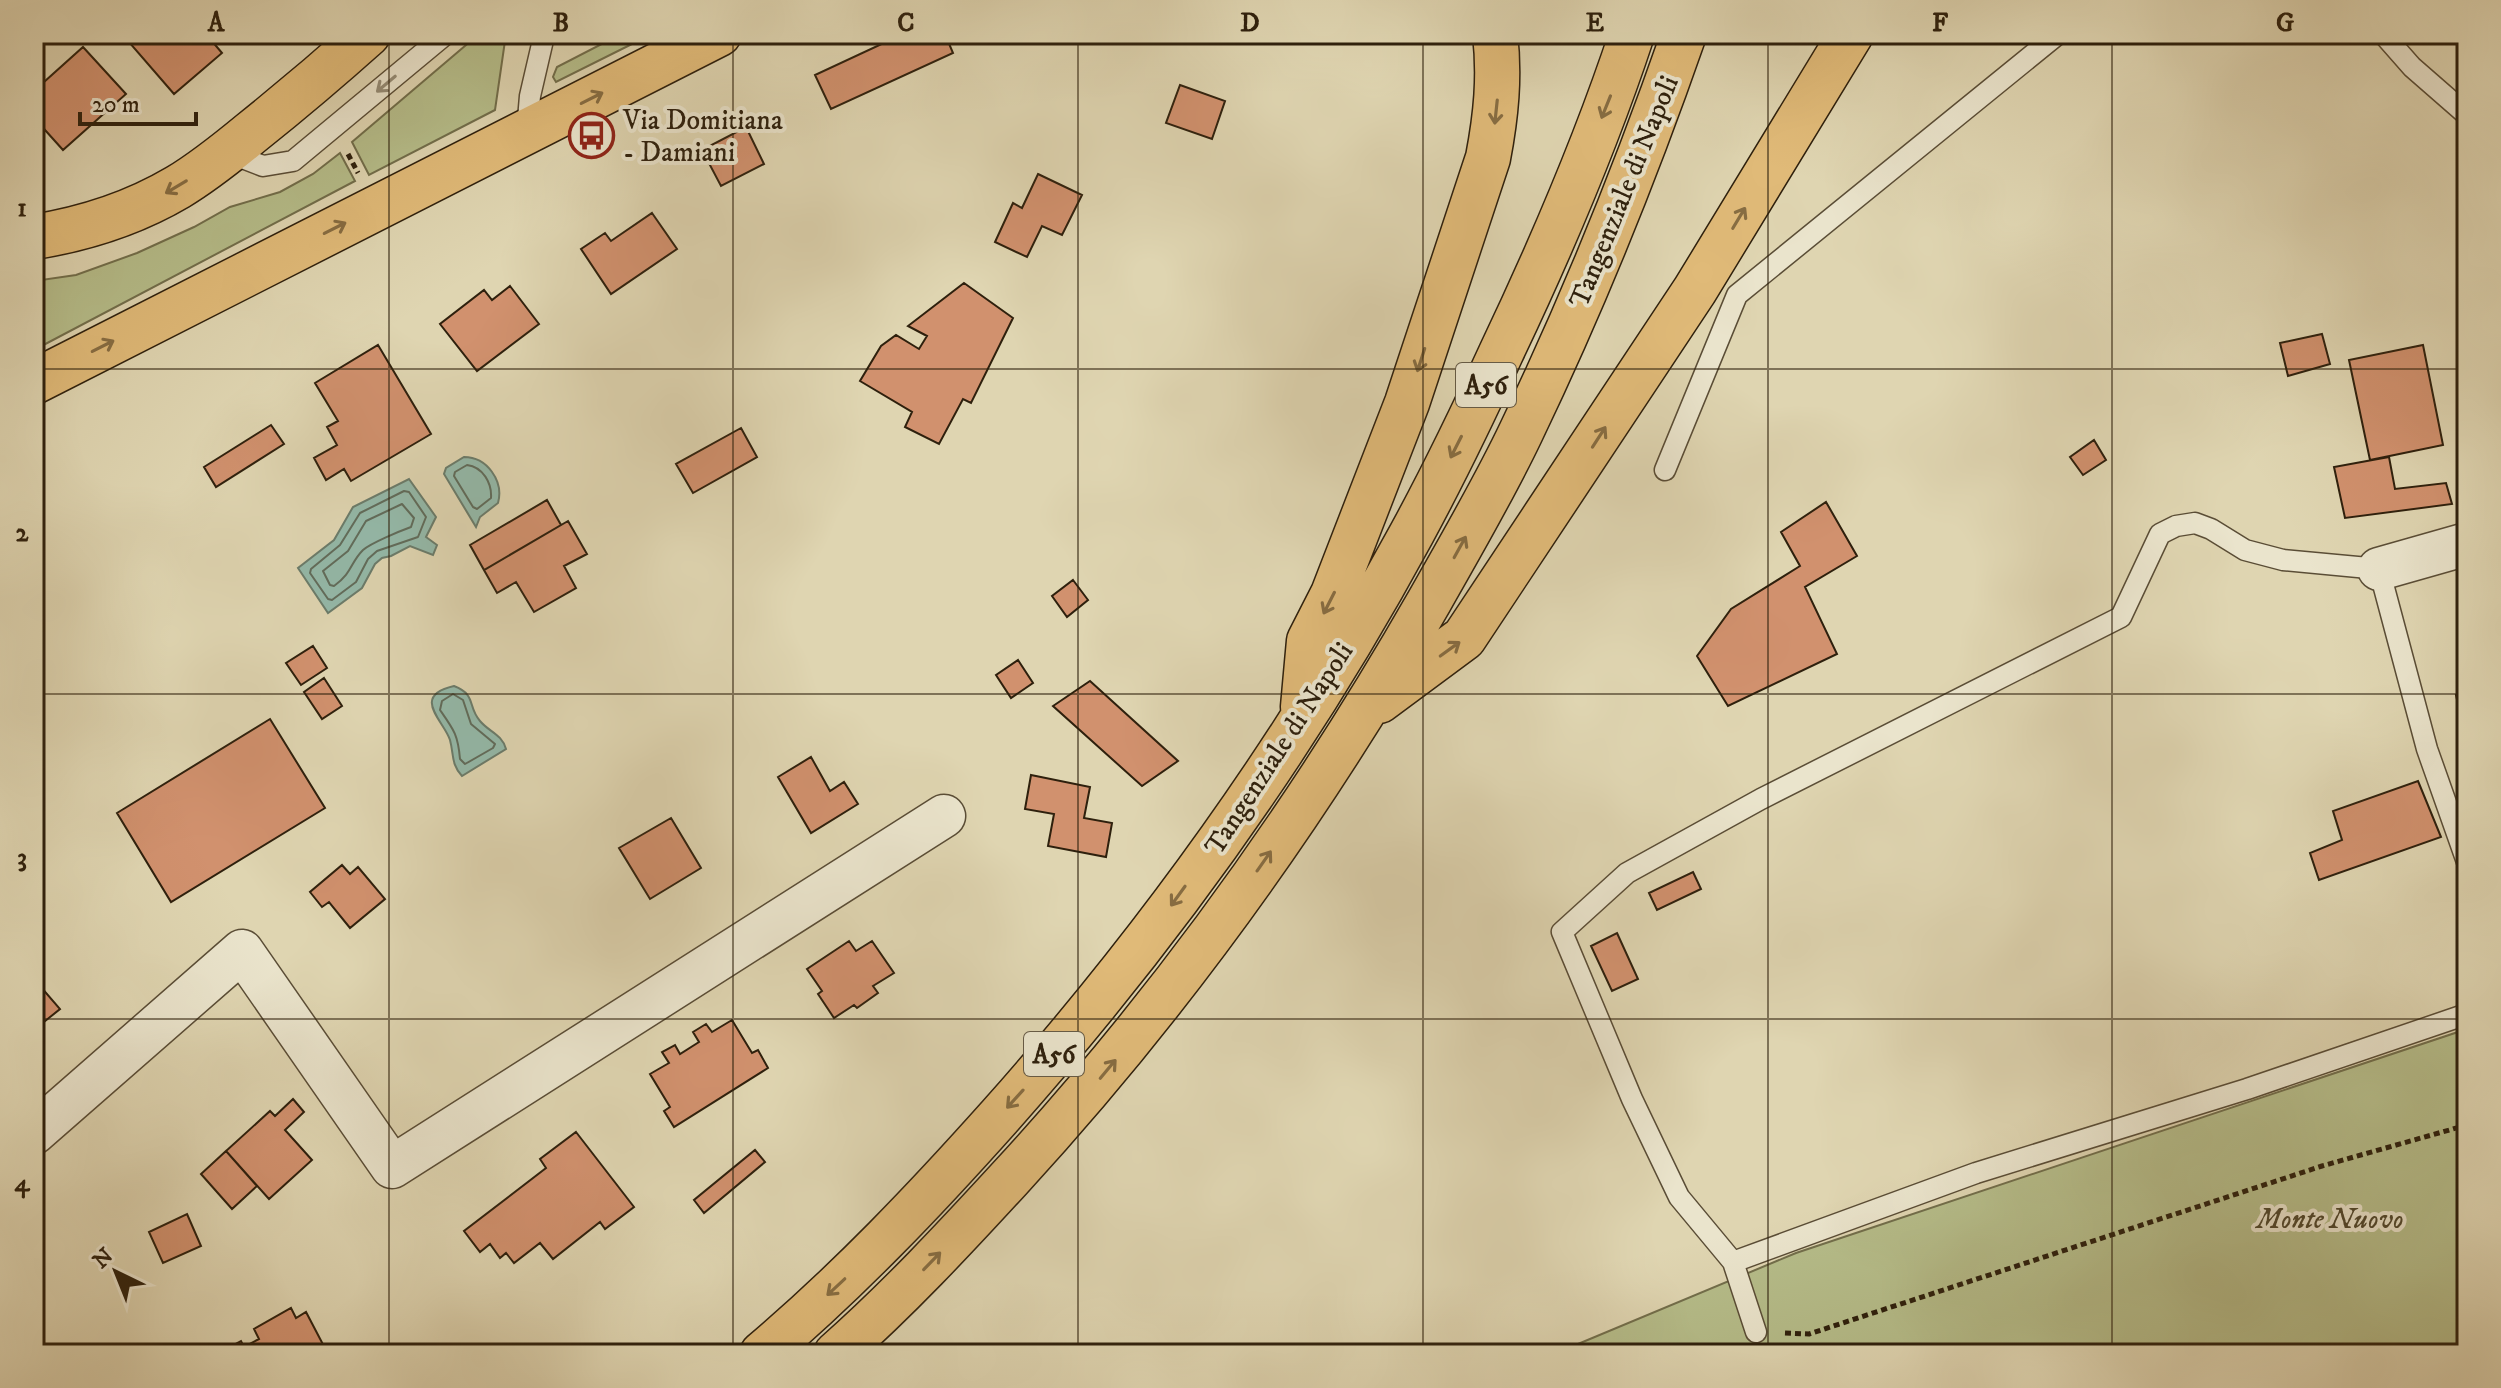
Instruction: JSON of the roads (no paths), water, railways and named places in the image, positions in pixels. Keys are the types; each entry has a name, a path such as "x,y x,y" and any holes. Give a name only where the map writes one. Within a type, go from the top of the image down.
{"main road":[{"path":"34,237 65,232 130,211 178,187 227,152 368,34"},
{"path":"34,382 719,34"},
{"path":"1302,717 1309,641 1333,594 1402,417 1488,158 1496,120 1498,83 1495,34"},
{"name":"Tangenziale di Napoli","path":"762,1354 846,1278 914,1210 1062,1044 1218,842 1302,717 1412,534 1474,411 1533,287 1618,77 1632,34"},
{"name":"Tangenziale di Napoli","path":"836,1354 885,1310 982,1209 1143,1027 1205,946 1296,817 1364,712 1460,546 1519,436 1619,207 1684,34"},
{"path":"1364,712 1464,638 1695,290 1851,34"}],"street":[{"path":"2379,569 2467,544"},
{"path":"34,1133 242,951 392,1167 944,816"}],"lane":[{"path":"227,152 263,166 293,161 446,34"},
{"path":"1665,470 1737,295 2058,34"},
{"path":"2383,34 2412,67 2467,115"},
{"path":"527,131 530,96 545,36"},
{"path":"1756,1332 1733,1262 1679,1197 1632,1099 1562,932 1627,873 1761,799 2121,617 2160,534 2176,526 2195,523 2245,550 2283,560 2379,569 2427,749 2467,862"},
{"path":"1733,1262 1976,1173 2247,1089 2467,1014"}],"water":[{"path":"464,457 486,466 498,487 498,503 480,517 476,527 444,474 446,468"},
{"path":"409,479 436,517 426,537 437,545 433,555 410,546 382,558 375,564 362,588 328,613 298,568 334,540 353,507"},
{"path":"454,686 466,693 476,716 502,740 506,749 462,776 454,763 450,740 433,710 432,702 441,690"}],"place":[{"name":"Via Domitiana - Damiani","path":"592,135"}],"park label":[{"name":"Monte Nuovo","path":"2330,1218"}]}
